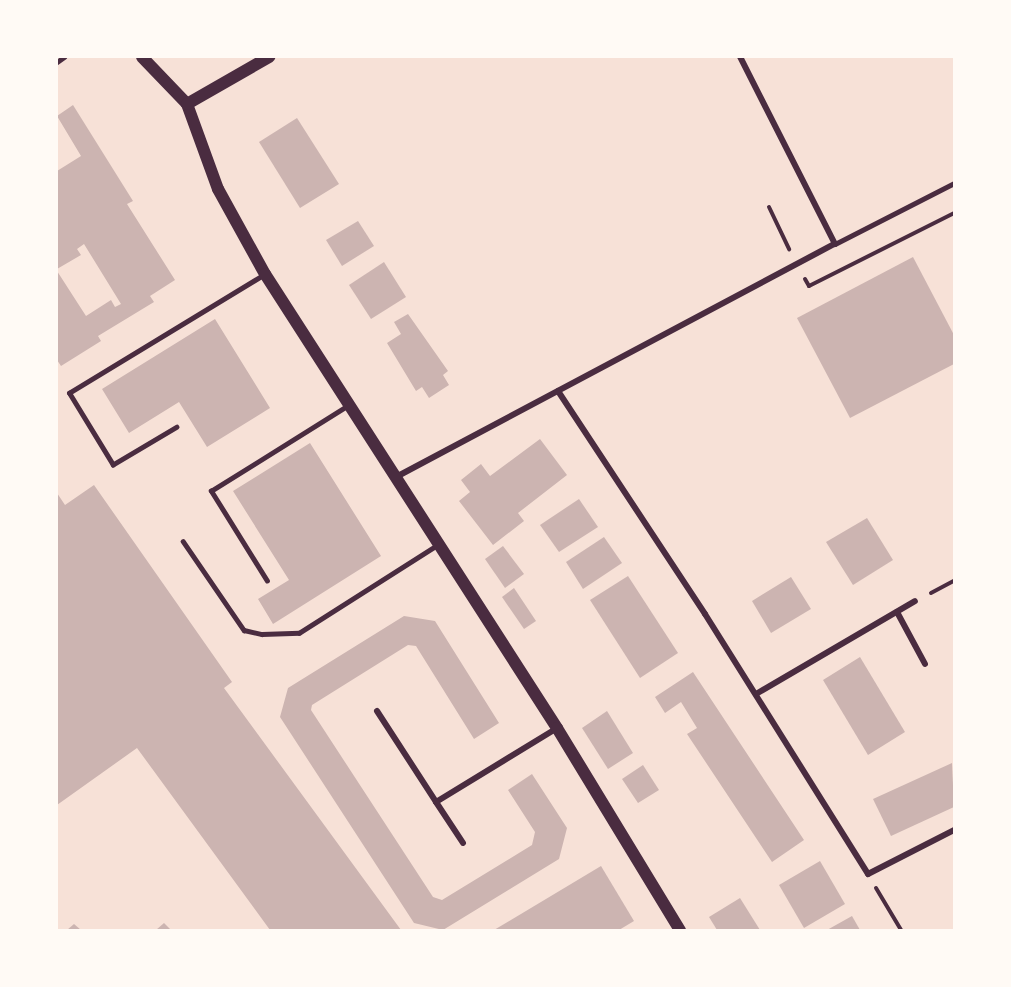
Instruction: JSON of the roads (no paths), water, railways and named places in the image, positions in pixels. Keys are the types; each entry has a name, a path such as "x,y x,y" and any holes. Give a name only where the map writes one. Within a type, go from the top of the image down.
{"main road":[{"path":"142,57 187,104 218,189 265,274 557,728 680,930"},
{"path":"187,104 269,57"}],"street":[{"path":"396,477 835,244 740,57"},
{"path":"558,391 756,693 868,874 954,830"},
{"path":"756,693 915,601"},
{"path":"897,612 925,664"},
{"path":"377,711 463,843"},
{"path":"436,802 557,728"}],"lane":[{"path":"57,62 64,57"},
{"path":"835,244 954,183"},
{"path":"177,427 113,465 69,393 265,274"},
{"path":"267,581 211,491 349,405"},
{"path":"183,540 244,630 262,634 299,633 439,544"}]}
